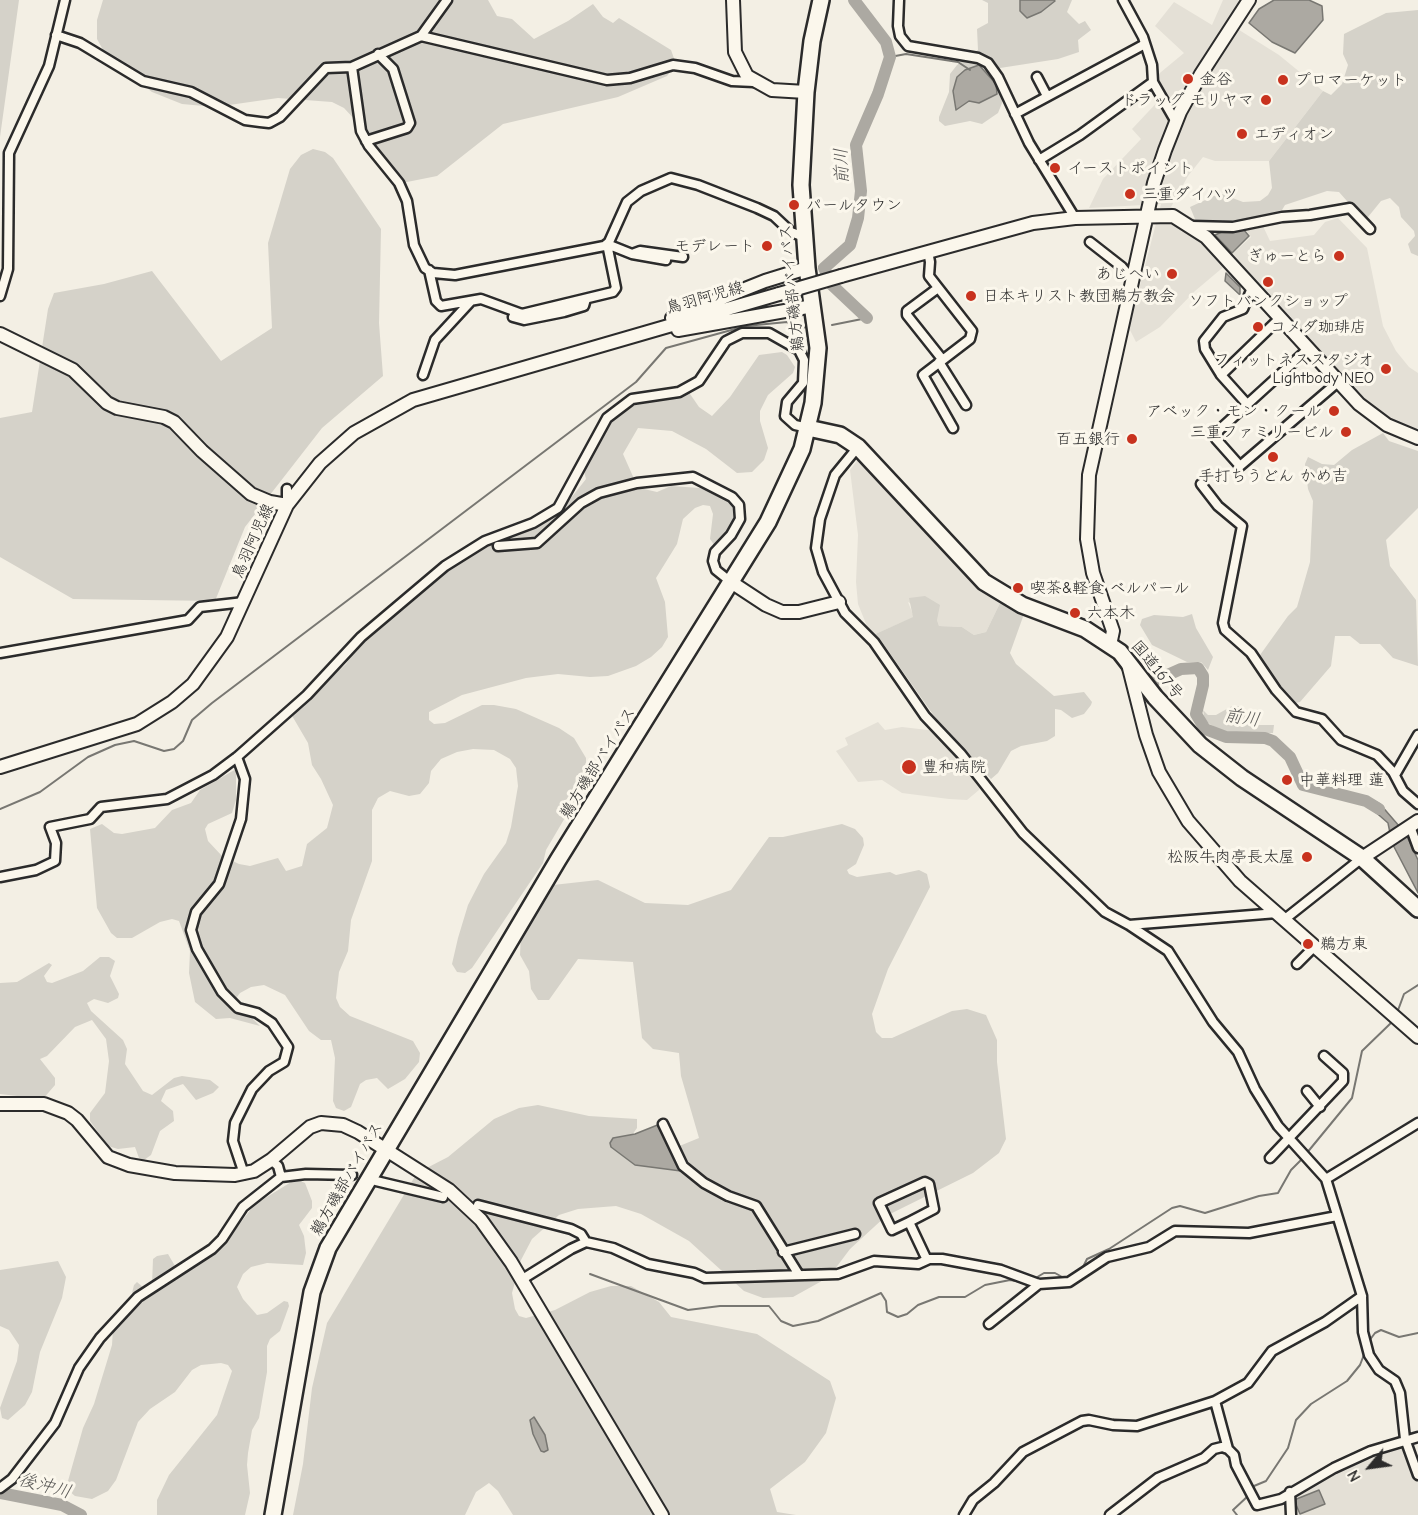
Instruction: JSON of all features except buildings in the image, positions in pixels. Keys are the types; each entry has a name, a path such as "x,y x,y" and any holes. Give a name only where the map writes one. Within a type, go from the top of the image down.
{"highway":[{"name":"鵜方磯部バイパス","path":"273,1515 306,1324 319,1269 336,1231 558,860 731,582 784,491 808,428 817,378 818,348 807,268 801,185 806,92 812,41 821,0"},
{"name":"国道167号","path":"808,428 840,435 858,447 984,582 1027,607 1085,629 1110,645 1129,660 1155,697 1221,763 1362,858 1418,909"}],"street":[{"path":"0,296 8,269 9,153 42,84 65,0"},
{"path":"56,35 80,43 143,81 191,92 245,120 269,123 280,117 326,68 352,67 421,36 447,0"},
{"path":"733,0 735,52 741,69 754,82 772,90 806,92"},
{"path":"899,0 898,26 904,42 915,50 978,58 988,63 1040,160 1076,218"},
{"path":"1110,645 1113,631 1096,581 1087,539 1086,489 1154,183 1176,122 1202,74 1249,0"},
{"path":"1127,2 1141,31 1152,65 1153,82 1176,122"},
{"path":"421,36 607,80 630,78 673,65 695,68 732,81 754,82"},
{"path":"1015,114 1145,44"},
{"path":"366,141 407,128 410,123 393,69 378,54"},
{"path":"352,67 361,131 366,141 399,183 408,201 414,245 429,270 437,304 444,306 481,299 522,314 610,294 616,288 607,244 627,202 641,191 671,178 698,185 757,208 774,216 791,232 804,237"},
{"path":"1037,77 1047,96"},
{"path":"1040,160 1080,135 1153,82"},
{"path":"1192,226 1233,227 1282,217 1311,216 1350,208 1370,229"},
{"name":"鳥羽阿児線","path":"0,767 119,732 152,716 172,702 204,672 227,637 287,505 320,464 354,433 413,400 1017,227 1076,218 1148,215 1173,216 1192,226"},
{"path":"1192,226 1338,382 1373,416 1387,426 1418,438"},
{"path":"1090,242 1122,267 1133,280"},
{"path":"429,270 433,273 455,275 607,244 633,254 666,260"},
{"path":"633,254 640,251 683,257"},
{"path":"928,251 929,276 972,335 925,371 923,379 953,428"},
{"path":"615,341 765,281 807,268"},
{"path":"938,288 907,311 907,315 940,361 966,405"},
{"path":"1247,404 1221,375 1205,349 1204,341 1223,317 1243,309 1252,288"},
{"path":"423,375 435,340 471,300"},
{"path":"615,341 813,306"},
{"path":"1221,375 1280,318"},
{"path":"0,877 36,870 55,861 56,843 50,827 90,819 96,810 105,806 167,799 213,775 237,757 307,694 361,637 445,566 485,541 533,523 558,508 607,418 632,399 679,392 699,381 726,341 742,333 769,333 799,350 804,360 803,383 787,402 785,416 795,425 808,428"},
{"path":"0,334 73,369 107,403 117,408 164,417 174,422 202,451 251,494 270,502 287,505 287,489"},
{"path":"1308,349 1219,430 1216,439 1240,466 1338,382"},
{"path":"858,447 835,475 817,534 818,559 838,602 852,621 882,652 925,716 961,754 1023,833 1105,912 1168,951 1213,1022 1238,1052 1255,1089 1289,1140 1326,1179 1362,1296 1363,1332 1369,1355 1379,1370 1395,1382 1400,1393 1405,1439 1418,1475"},
{"path":"498,546 537,543 580,503 599,493 637,483 693,477 732,497 739,505 740,519 735,530 715,552 713,561 718,573 766,605 782,612 799,612 838,602"},
{"path":"1201,484 1218,506 1242,526 1223,622 1225,630 1251,654 1276,690 1296,712 1322,719 1341,740 1377,755 1395,775 1403,791 1418,804"},
{"path":"0,653 188,620 200,608 244,602"},
{"path":"1129,660 1127,666 1146,735 1160,772 1174,800 1209,848 1240,881 1418,1037"},
{"path":"1395,775 1418,735"},
{"path":"237,757 245,778 241,819 219,884 196,912 191,930 197,949 227,999 238,1008 256,1013 272,1023 284,1036 288,1047 284,1062 269,1071 252,1089 235,1123 233,1141 244,1174"},
{"path":"1129,925 1281,916 1412,825 1418,848"},
{"path":"1298,964 1315,946"},
{"path":"1269,1158 1289,1140 1343,1081 1343,1073 1324,1056"},
{"path":"1307,1091 1320,1107"},
{"path":"0,1104 29,1102 68,1113 77,1120 100,1149 118,1163 175,1173 244,1174 271,1160 301,1133 321,1123 343,1125 449,1190 469,1207 495,1239 662,1515"},
{"path":"1326,1179 1418,1123"},
{"path":"663,1124 683,1166 704,1183 756,1206 799,1275"},
{"path":"271,1160 278,1166 281,1177"},
{"path":"0,1488 12,1479 55,1423 79,1368 118,1316 147,1290 212,1249 222,1239 243,1207 281,1177 306,1174 352,1175"},
{"path":"376,1181 443,1197"},
{"path":"925,1182 928,1184 934,1209 909,1222 892,1230 879,1203 925,1182"},
{"path":"478,1204 571,1229 581,1234 586,1242"},
{"path":"521,1280 571,1248 586,1242 613,1248 648,1264 694,1273 705,1278 844,1273 874,1261 918,1264 927,1260 942,1259 1001,1270 1039,1284 1069,1282 1107,1257 1149,1247 1175,1231 1249,1233 1337,1216"},
{"path":"909,1222 927,1260"},
{"path":"783,1252 855,1234"},
{"path":"988,1324 1039,1284"},
{"path":"964,1515 974,1500 994,1483 1017,1456 1082,1421 1137,1426 1215,1401 1248,1383 1272,1351 1325,1322 1362,1296"},
{"path":"1215,1401 1228,1449"},
{"path":"1110,1515 1158,1479 1204,1458 1214,1449 1222,1447 1234,1455 1236,1465 1257,1504 1281,1498 1334,1468 1405,1439 1418,1437"},
{"path":"1290,1492 1291,1515"}],"shaded area":[{"path":"0,0 19,0 0,137"},
{"path":"103,0 488,0 497,16 512,19 534,39 568,21 593,4 603,17 613,23 619,18 671,50 676,64 667,76 618,97 503,124 437,176 402,183 386,176 357,122 344,108 332,102 278,98 215,107 182,104 152,92 107,57 97,39 97,20"},
{"path":"982,0 1072,0 1067,12 1079,24 1085,21 1091,30 1078,40 1079,52 1058,59 1000,68 1002,103 998,113 982,124 970,121 945,126 939,121 939,117 949,92 950,74 957,65 978,50 977,29 988,23 988,3"},
{"path":"1020,0 1055,1 1041,12 1027,18 1020,11"},
{"path":"1223,0 1254,0 1236,28 1279,55 1323,91 1269,161 1215,161 1203,157 1188,176 1171,207 1195,219 1230,256 1251,237 1245,229 1262,224 1270,241 1314,235 1325,222 1338,218 1367,248 1383,326 1396,351 1409,367 1418,373 1418,431 1394,422 1362,400 1233,259 1195,291 1160,327 1136,342 1129,328 1161,204 1089,208 1103,179 1141,139 1132,129 1163,96 1155,77 1184,53 1155,26 1174,2 1212,25"},
{"path":"1274,0 1309,0 1322,6 1323,20 1295,53 1272,42 1249,23 1259,9"},
{"path":"1418,10 1418,256 1411,253 1408,244 1415,236 1414,231 1401,217 1399,207 1390,198 1381,201 1368,217 1362,218 1339,192 1327,191 1285,205 1282,210 1262,224 1245,229 1224,231 1218,228 1210,232 1195,219 1190,207 1214,196 1222,194 1243,202 1260,201 1268,195 1272,188 1269,161 1323,91 1331,95 1342,84 1348,65 1343,54 1344,34 1386,13"},
{"path":"979,65 996,84 997,94 979,103 969,101 956,110 953,91 957,77 965,70"},
{"path":"313,149 325,152 333,158 381,229 379,323 383,376 322,428 245,527 215,601 73,599 0,557 0,418 32,412 48,309 54,293 104,284 152,271 221,361 272,328 268,243 290,169 301,155"},
{"path":"1244,230 1249,236 1232,253 1215,235 1224,231"},
{"path":"1226,273 1240,287 1240,295 1225,281"},
{"path":"782,352 787,355 795,367 793,373 768,395 760,411 760,421 768,448 764,460 752,472 737,473 706,449 672,431 638,428 623,454 635,481 644,489 657,492 671,486 700,488 729,498 735,504 736,512 726,545 717,549 710,539 713,514 710,506 703,505 695,508 683,519 677,544 656,578 665,602 668,637 662,647 636,666 608,676 558,674 526,678 462,695 429,712 429,720 434,724 445,723 482,705 516,709 559,728 574,738 586,758 586,782 546,850 543,863 472,968 465,973 457,972 452,964 458,938 468,905 484,874 506,843 518,786 516,768 510,759 494,750 473,749 457,752 441,759 431,771 429,783 420,794 409,796 390,791 378,798 372,810 372,861 351,920 348,951 339,972 336,998 340,1007 350,1016 413,1041 420,1053 419,1062 405,1079 388,1089 377,1078 366,1080 360,1084 351,1107 344,1111 336,1108 333,1101 335,1058 331,1040 321,1040 309,1031 285,995 264,985 251,987 240,993 237,997 240,1006 260,1026 230,1018 216,1019 195,1002 189,973 190,951 179,921 172,919 160,922 132,938 117,938 111,933 97,908 90,829 102,824 114,833 122,834 155,828 172,810 191,803 200,790 236,769 236,800 232,813 208,824 205,829 208,841 222,856 239,864 250,866 278,858 286,871 302,866 307,844 327,828 333,805 312,765 308,743 291,714 346,664 365,636 465,556 496,540 535,527 560,512 586,479 583,467 608,422 633,401 688,391 699,407 712,416 730,397 759,355"},
{"path":"1383,433 1389,441 1418,451 1418,508 1386,540 1390,566 1416,600 1418,666 1393,658 1380,644 1360,644 1350,636 1335,636 1331,666 1300,702 1291,704 1255,662 1297,607 1310,562 1313,501 1308,489 1305,464 1308,457 1322,464 1334,465 1352,450"},
{"path":"860,457 963,574 1000,603 986,632 974,635 962,627 939,626 937,620 908,602 914,617 871,636 858,604 856,582 858,535 850,470"},
{"path":"925,596 940,605 937,620 939,626 962,627 974,635 986,632 1000,603 1024,614 1010,653 1016,664 1054,696 1084,692 1092,702 1091,705 1084,714 1072,718 1061,710 1055,709 1055,736 1047,741 1021,746 1011,751 998,773 991,779 939,723 882,642 871,636 913,617 909,598"},
{"path":"1192,614 1196,628 1213,657 1208,670 1201,662 1187,662 1152,645 1140,625 1142,619 1154,615 1183,617"},
{"path":"1232,706 1238,706 1247,711 1251,725 1274,725 1273,733 1224,733 1205,721 1203,710 1208,715 1216,715"},
{"path":"878,722 885,730 902,727 936,731 982,784 979,790 967,800 949,799 902,793 882,780 858,782 836,751 848,745 845,738"},
{"path":"1368,798 1380,804 1406,834 1418,860 1418,893 1392,843 1388,823 1365,803"},
{"path":"842,824 855,829 863,838 864,845 856,864 847,870 849,874 857,877 890,872 896,875 919,870 927,874 930,887 888,969 872,1014 876,1032 882,1038 892,1038 952,1011 967,1009 986,1015 997,1040 997,1062 1006,1139 999,1153 973,1173 886,1216 850,1249 829,1277 793,1297 763,1298 744,1291 689,1241 641,1214 616,1206 578,1209 559,1215 532,1239 521,1260 512,1293 515,1309 519,1316 526,1318 555,1310 590,1292 611,1286 631,1286 659,1302 671,1317 757,1334 830,1381 836,1398 826,1433 805,1462 770,1489 777,1512 796,1515 513,1515 498,1491 489,1483 476,1492 465,1515 293,1515 303,1464 312,1388 327,1323 417,1173 448,1157 494,1119 519,1108 538,1105 589,1116 637,1119 637,1128 630,1138 677,1147 699,1138 681,1076 679,1053 653,1049 642,1038 633,962 578,959 549,1000 538,1000 531,989 529,971 520,955 521,933 553,885 598,880 645,903 688,905 731,890 769,837 783,837"},
{"path":"100,957 109,957 115,961 110,976 119,994 118,998 108,1003 94,999 87,1003 91,1011 123,1040 127,1049 125,1064 143,1091 152,1095 174,1078 182,1076 210,1080 219,1087 213,1093 196,1100 183,1084 166,1090 161,1101 173,1111 174,1121 160,1131 151,1155 144,1160 139,1158 135,1147 118,1149 108,1146 90,1121 90,1113 105,1093 109,1061 106,1039 92,1020 75,1027 47,1056 40,1059 55,1078 55,1085 43,1099 0,1094 0,983 17,982 49,963 52,965 44,976 47,982 52,983 83,971"},
{"path":"660,1124 681,1171 635,1165 611,1147 610,1143 613,1138 635,1134"},
{"path":"296,1179 305,1183 312,1201 312,1208 299,1225 304,1236 306,1253 303,1265 267,1263 251,1267 243,1274 237,1287 243,1299 257,1315 267,1313 284,1301 288,1302 289,1306 280,1331 270,1339 267,1346 267,1372 259,1418 252,1430 248,1453 250,1493 245,1515 157,1515 157,1500 169,1475 217,1415 232,1371 228,1365 221,1363 201,1365 192,1370 175,1392 150,1409 138,1422 116,1480 108,1491 92,1499 75,1496 69,1491 68,1481 83,1428 94,1404 112,1345 113,1329 130,1301 134,1285 137,1282 145,1289 152,1285 153,1259 157,1256 168,1254 175,1266 182,1270 222,1247 254,1205"},
{"path":"58,1261 66,1277 62,1298 40,1352 32,1392 25,1405 8,1420 2,1418 0,1408 17,1361 19,1345 9,1330 0,1326 0,1270"},
{"path":"534,1417 545,1435 548,1450 544,1452 541,1451 533,1434 530,1420"},
{"path":"1405,1444 1418,1478 1418,1515 1293,1515 1292,1499 1298,1494 1366,1456"},
{"path":"1319,1490 1325,1504 1300,1514 1294,1500"}],"waterway":[{"name":"前川","path":"854,0 886,42 890,57 878,94 856,145 861,191 858,218 850,245 824,268 832,285 867,318"},
{"path":"890,57 906,54 958,62 970,70"},
{"path":"832,325 867,318"},
{"path":"0,809 40,792 88,757 115,745 134,741 164,751 174,749 183,741 192,720 212,703 636,382 666,348 746,326 787,322 798,328 808,327"},
{"name":"前川","path":"1154,681 1181,669 1198,668 1203,676 1203,685 1196,714 1205,729 1226,737 1265,738 1273,741 1290,757 1303,785 1366,801 1379,809"},
{"path":"1397,1013 1404,994 1418,985"},
{"path":"1306,1154 1352,1098 1362,1051 1393,1021"},
{"path":"1082,1269 1087,1259 1109,1249 1172,1208 1180,1206 1205,1213 1259,1196 1278,1193 1291,1170 1302,1159"},
{"path":"1034,1279 1044,1273 1055,1273 1064,1278"},
{"path":"590,1274 688,1310 720,1306 769,1306 781,1321 793,1326 818,1321 881,1293 886,1301 887,1312 898,1317 907,1314 918,1305 939,1297 965,1297 985,1285 1010,1280 1028,1283"},
{"path":"1369,1341 1375,1333 1381,1330 1399,1337 1418,1333"},
{"path":"1254,1486 1266,1481 1288,1448 1296,1420 1311,1404 1347,1381 1360,1365 1365,1352"},
{"name":"後沖川","path":"0,1493 62,1505 81,1515"},
{"path":"1237,1515 1233,1510 1248,1496"}],"place":[{"name":"金谷","path":"1188,79"},
{"name":"プロマーケット","path":"1283,80"},
{"name":"ドラッグ モリヤマ","path":"1266,100"},
{"name":"エディオン","path":"1242,134"},
{"name":"イーストポイント","path":"1055,168"},
{"name":"三重ダイハツ","path":"1130,194"},
{"name":"パールタウン","path":"794,205"},
{"name":"モデレート","path":"767,246"},
{"name":"ぎゅーとら","path":"1339,256"},
{"name":"あじへい","path":"1172,274"},
{"name":"ソフトバンクショップ","path":"1268,282"},
{"name":"日本キリスト教団鵜方教会","path":"971,296"},
{"name":"コメダ珈琲店","path":"1258,327"},
{"name":"フィットネススタジオ Lightbody NEO","path":"1386,369"},
{"name":"アベック・モン・クール","path":"1334,411"},
{"name":"三重ファミリービル","path":"1346,432"},
{"name":"百五銀行","path":"1132,439"},
{"name":"手打ちうどん かめ吉","path":"1273,457"},
{"name":"喫茶&軽食 ベルパール","path":"1018,588"},
{"name":"六本木","path":"1075,613"},
{"name":"豊和病院","path":"909,767"},
{"name":"中華料理 蓮","path":"1287,780"},
{"name":"松阪牛肉亭長太屋","path":"1307,857"},
{"name":"鵜方東","path":"1308,944"}]}
